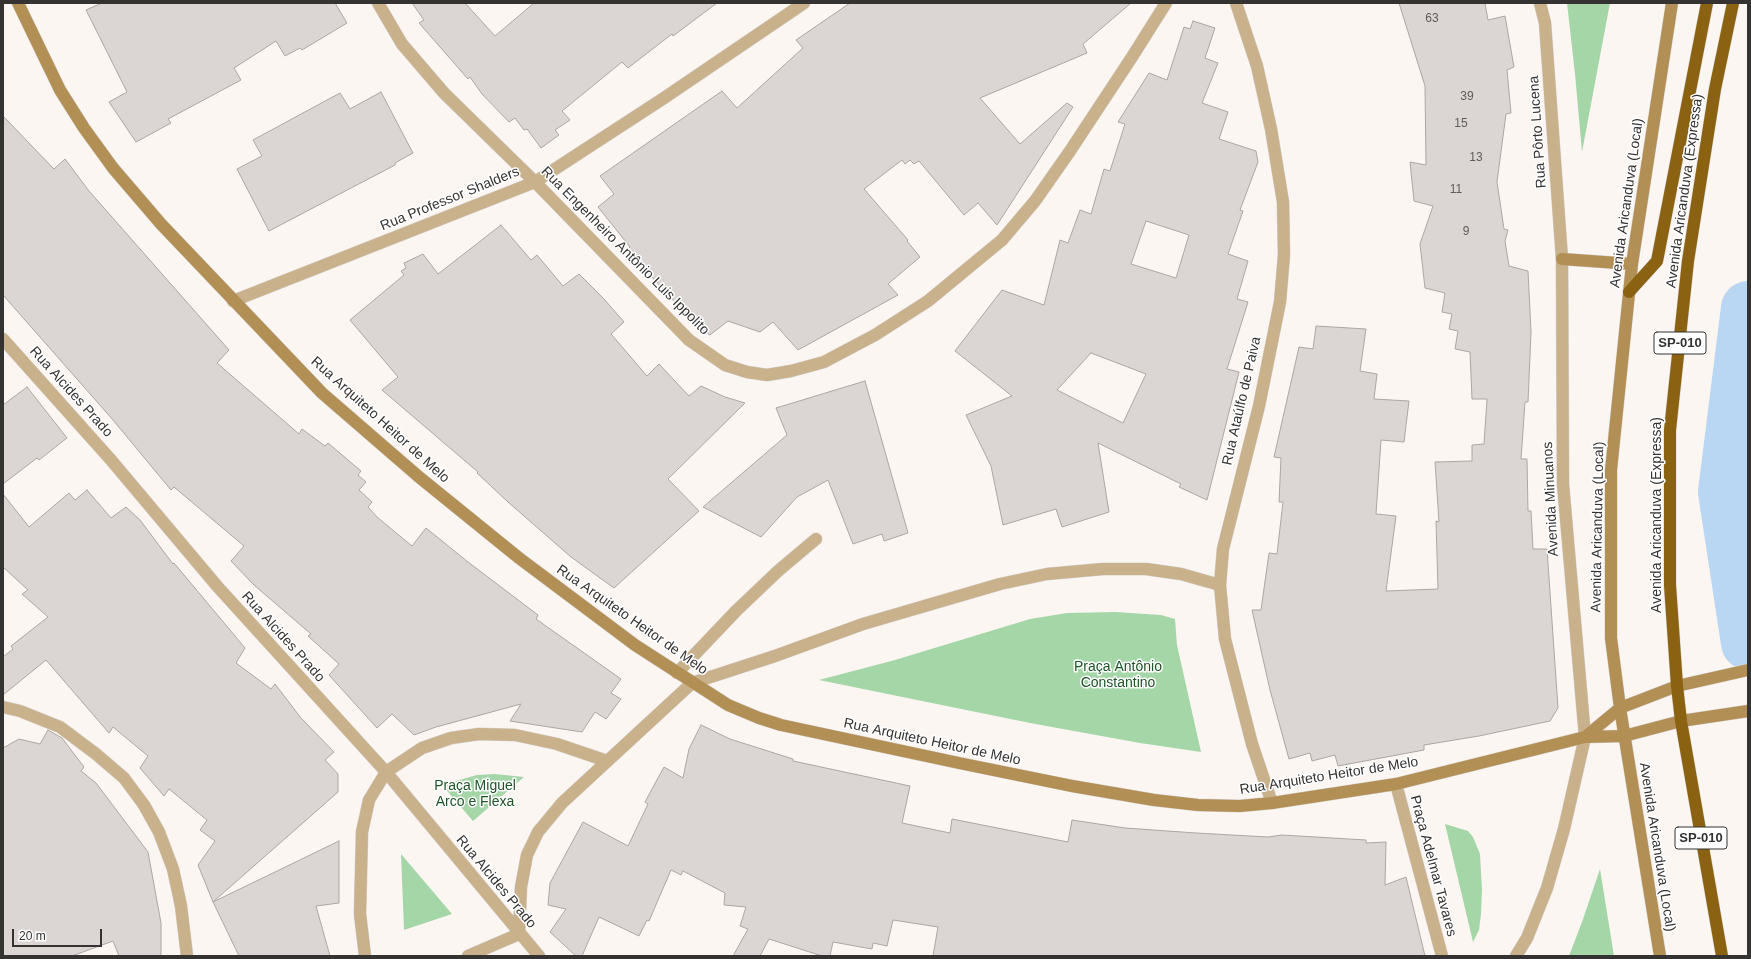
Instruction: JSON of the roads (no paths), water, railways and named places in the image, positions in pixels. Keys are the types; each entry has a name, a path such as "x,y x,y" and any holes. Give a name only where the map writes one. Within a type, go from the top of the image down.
{"highway":[{"path":"1629,292 1657,261 1707,3"},
{"name":"Avenida Aricanduva (Expressa)","path":"1722,956 1681,721 1677,686 1670,585 1670,430 1688,261 1715,89 1733,3"}],"street":[{"name":"Rua Arquiteto Heitor de Melo","path":"18,3 60,90 84,128 113,168 160,224 322,393 419,477 519,558 635,645 728,705 759,718 781,725 959,764 1072,786 1154,800 1240,806 1272,803 1396,784 1585,737 1624,736 1681,721 1748,712"},
{"name":"Rua Engenheiro Antônio Luis Ippolito","path":"378,3 402,44 444,93 535,182 689,340 725,364 747,372 767,375 791,371 824,362 875,335 928,301 1002,240 1035,201 1070,151 1166,3"},
{"name":"Rua Professor Shalders","path":"233,301 535,182 804,3"},
{"name":"Rua Ataúlfo de Paiva","path":"1236,3 1257,66 1271,129 1283,202 1284,255 1280,302 1258,406 1223,549 1220,585 1225,639 1252,744 1272,803"},
{"name":"Rua Pôrto Lucena","path":"1540,3 1545,23 1562,260"},
{"name":"Avenida Aricanduva (Local)","path":"1660,956 1624,736 1611,638 1611,470 1632,264 1672,3"},
{"path":"1562,260 1632,264"},
{"name":"Avenida Minuanos","path":"1562,260 1563,484 1585,737"},
{"name":"Rua Alcides Prado","path":"3,340 111,460 218,586 386,772 519,934 539,956"},
{"path":"677,673 736,611 778,571 816,539"},
{"path":"468,956 519,934 521,887 526,862 538,832 562,803 692,683 775,656 863,624 1000,584 1048,574 1103,569 1146,569 1181,574 1220,585"},
{"name":"Rua Arquiteto Heitor de Melo","path":"1585,737 1620,708 1677,686 1748,670"},
{"path":"3,707 20,711 60,727 96,754 124,778 144,805 159,832 173,870 181,906 187,956"},
{"path":"365,956 360,914 362,832 369,800 386,772 422,748 451,738 479,734 515,734 557,744 607,761"},
{"path":"1516,956 1527,938 1547,888 1564,829 1585,737"},
{"name":"Praça Adelmar Tavares","path":"1396,784 1442,956"}],"waterway":[{"path":"1748,308 1725,492 1748,643"}],"park label":[{"name":"Praça Antônio Constantino","path":"1118,676"},
{"name":"Praça Miguel Arco e Flexa","path":"475,794"}]}
